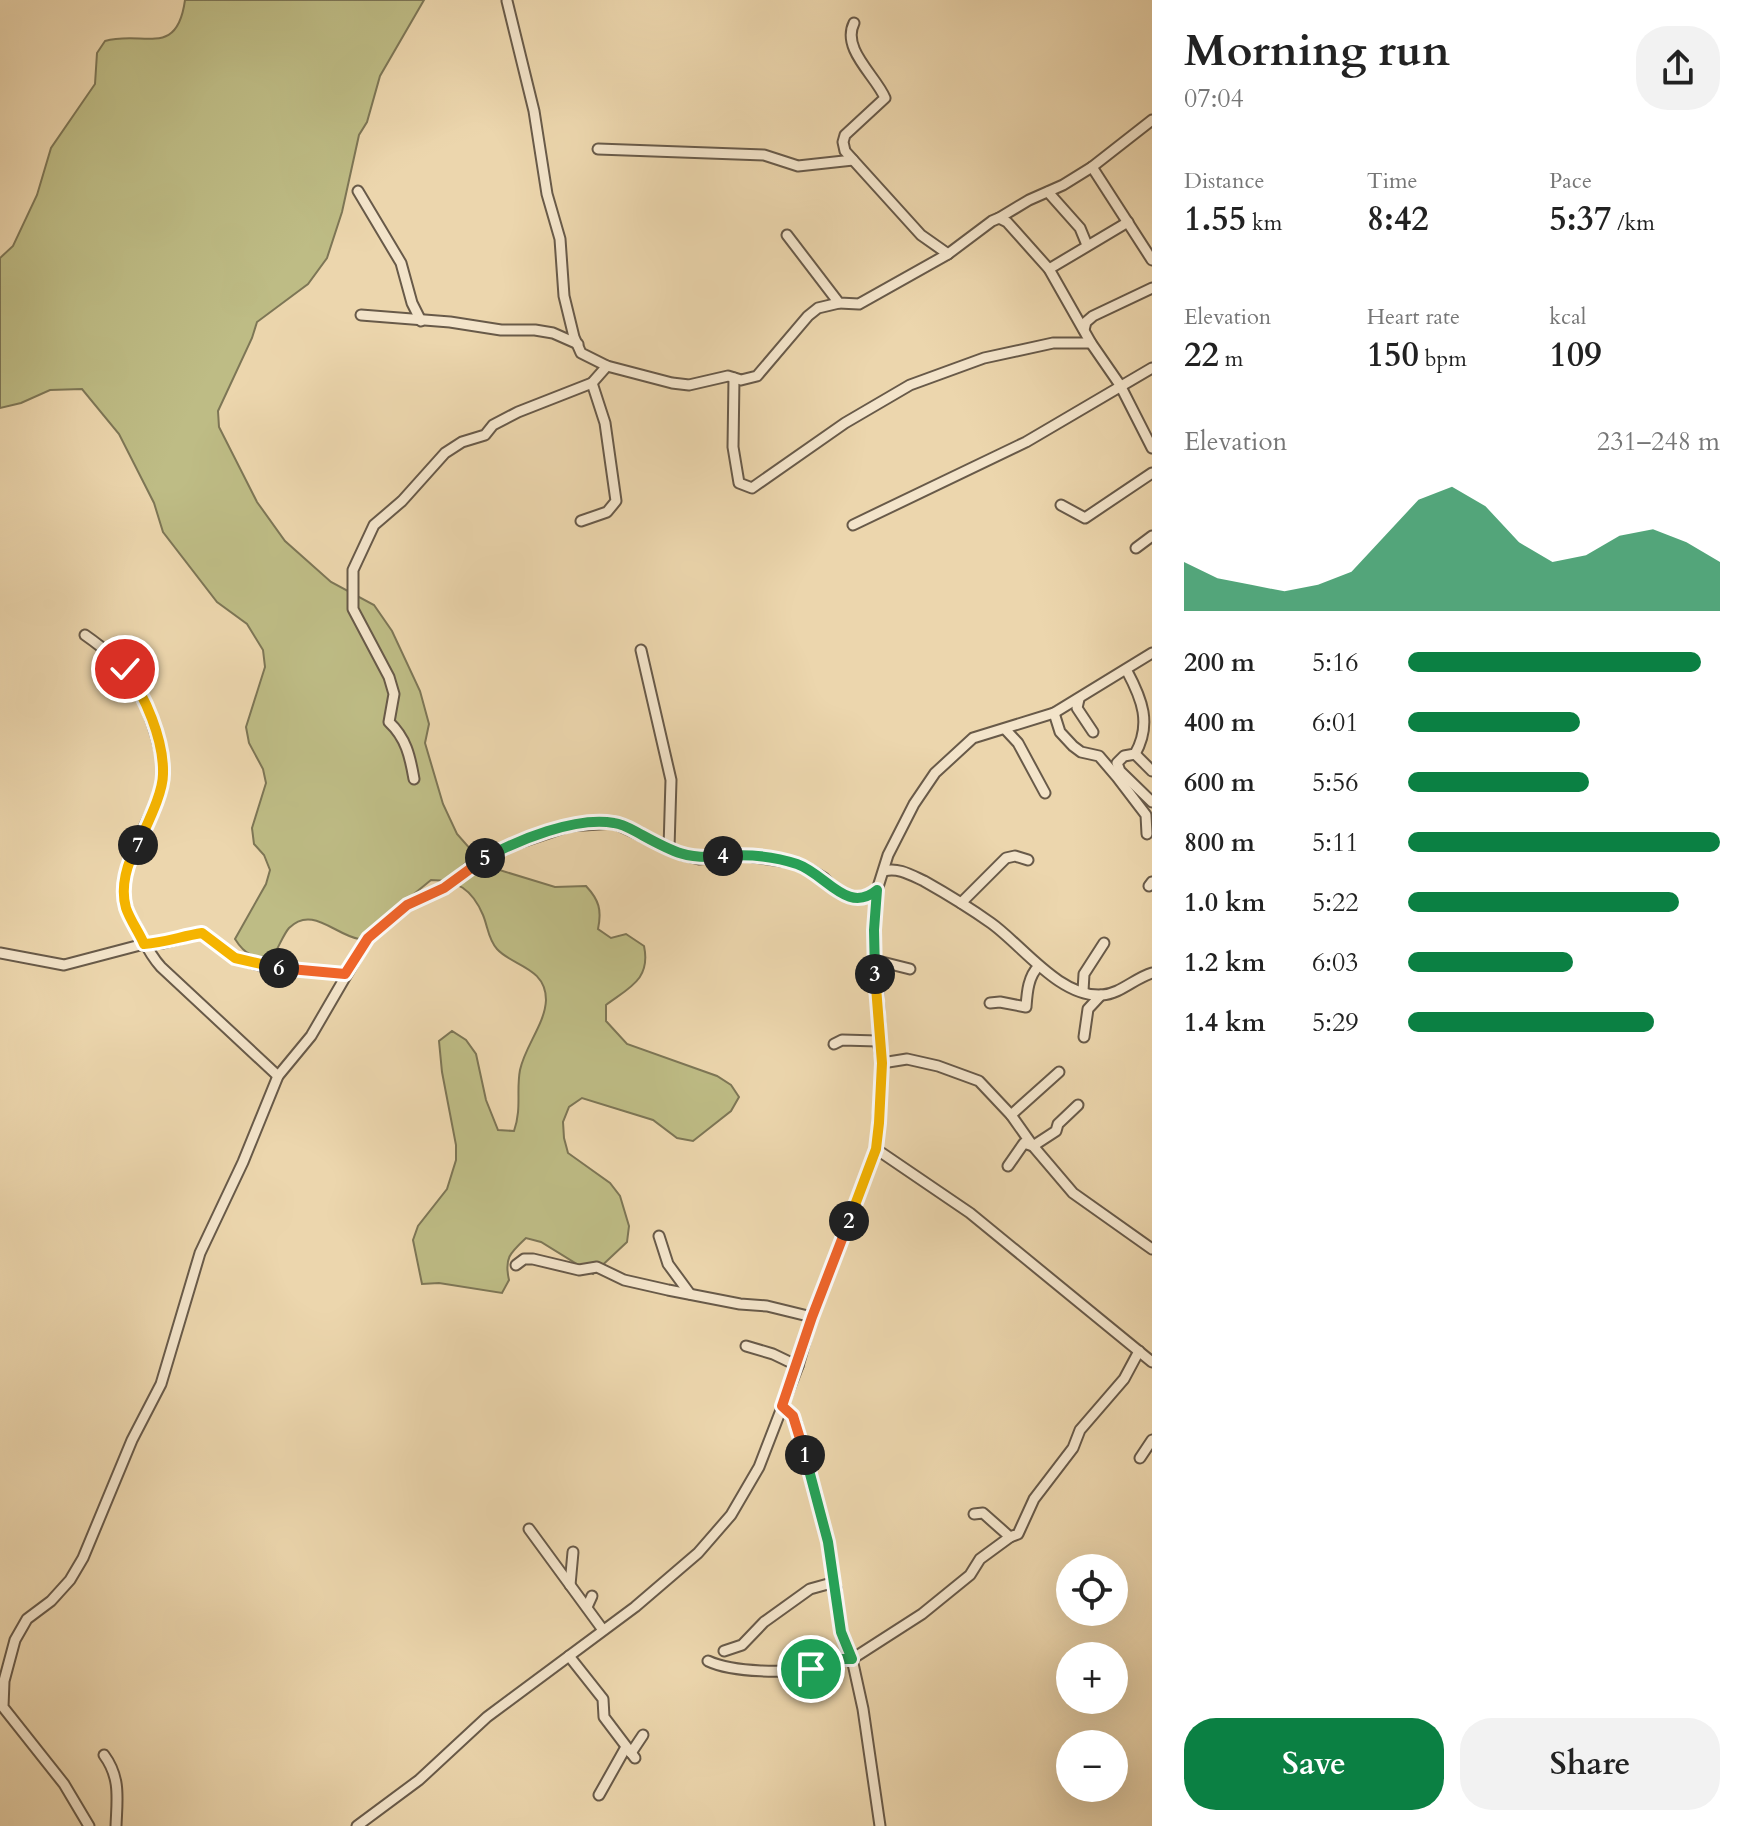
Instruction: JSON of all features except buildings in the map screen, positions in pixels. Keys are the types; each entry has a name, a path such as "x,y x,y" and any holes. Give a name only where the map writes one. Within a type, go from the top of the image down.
{"street":[{"path":"507,1 534,111 547,194 560,239 564,296 581,353 607,366 689,385 728,376 741,380 757,376 818,308 839,303 859,304 948,254 999,218 1092,167 1152,120"},
{"path":"854,23 851,41 885,98 845,135 845,151 921,235 948,254"},
{"path":"598,149 764,155 798,166 853,160"},
{"path":"1092,167 1152,260"},
{"path":"358,191 401,263 412,303 421,321"},
{"path":"1048,192 1080,228 1087,245"},
{"path":"999,218 1007,222 1049,269 1091,343 1120,385 1152,448"},
{"path":"1049,269 1128,222"},
{"path":"787,235 839,303"},
{"path":"1084,330 1086,322 1093,316 1152,288"},
{"path":"361,315 553,333 578,344"},
{"path":"734,378 735,468 739,483 752,488 845,423 910,385 984,358 1053,343 1091,343"},
{"path":"414,779 408,748 389,722 394,694 389,677 353,609 353,570 374,525 402,501 445,453 462,442 485,435 493,425 518,412 592,383 607,366"},
{"path":"853,525 1026,442 1152,368"},
{"path":"581,521 607,512 616,501 605,423 592,383"},
{"path":"1061,505 1085,518 1152,473"},
{"path":"1136,548 1152,536"},
{"path":"85,635 105,649 139,686 162,760 164,775 160,792 132,855 124,887 126,909 147,951 184,990 278,1076"},
{"path":"641,650 671,780 669,848"},
{"path":"357,1826 419,1780 487,1717 603,1630 698,1553 731,1515 759,1467 876,1149 882,1063 878,1041 880,1025 874,930 877,890 888,855 914,804 935,773 973,738 1054,713 1152,653"},
{"path":"1127,671 1141,697 1146,725 1135,754 1124,756 1117,763 1120,771 1152,802"},
{"path":"1079,699 1077,708 1093,732"},
{"path":"1054,713 1060,732 1073,746 1081,752 1099,756 1117,777 1146,815 1147,834"},
{"path":"1005,729 1018,743 1045,793"},
{"path":"1135,754 1152,771"},
{"path":"89,1826 64,1784 3,1707 2,1679 15,1640 27,1619 51,1601 70,1580 83,1558 132,1440 161,1384 200,1253 243,1162 278,1076 311,1036 368,938 407,905 444,888 472,865 501,849 569,826 614,823 683,855 699,859 741,855 795,863 852,898 870,896 877,890"},
{"path":"961,903 1006,858 1015,856 1028,860"},
{"path":"884,871 891,869 910,874 961,903 994,925 1039,966 1068,985 1101,995"},
{"path":"0,953 64,965 202,933 235,958 259,965 345,974"},
{"path":"1083,991 1084,974 1104,943"},
{"path":"875,967 882,962 910,969"},
{"path":"990,1003 1026,1007 1028,988 1039,966"},
{"path":"1084,1037 1088,1009 1101,995 1152,973"},
{"path":"834,1044 842,1040 878,1041"},
{"path":"882,1063 907,1059 979,1081 1011,1115 1073,1193 1152,1249"},
{"path":"1011,1115 1059,1072"},
{"path":"1033,1146 1056,1131 1058,1124 1078,1105"},
{"path":"1008,1166 1024,1143 1033,1146"},
{"path":"876,1149 970,1213 1152,1362"},
{"path":"659,1236 668,1264 690,1294"},
{"path":"516,1265 524,1259 533,1259 579,1270 597,1267 624,1280 812,1317"},
{"path":"746,1346 782,1357 798,1366"},
{"path":"708,1661 754,1672 798,1671 826,1666 842,1659 852,1659 922,1614 970,1575 980,1559 1018,1534 1034,1499 1073,1448 1080,1430 1124,1379 1139,1351"},
{"path":"782,1406 796,1422 828,1542 841,1632 852,1659 863,1709 880,1826"},
{"path":"1140,1458 1152,1440"},
{"path":"974,1514 983,1513 1010,1537"},
{"path":"529,1529 603,1630"},
{"path":"570,1585 573,1552"},
{"path":"724,1651 742,1645 764,1622 810,1589 828,1584 836,1588"},
{"path":"587,1607 592,1596"},
{"path":"569,1656 603,1699 604,1717 631,1753"},
{"path":"599,1795 643,1735"},
{"path":"104,1755 111,1764 118,1786 116,1826"}],"shaded area":[{"path":"185,0 424,0 380,76 367,122 359,135 342,212 327,258 308,284 257,322 218,411 219,427 257,502 285,541 331,582 374,605 392,631 420,691 429,724 425,743 443,804 457,834 479,859 493,868 555,887 586,886 598,906 598,929 611,938 626,934 644,946 641,974 637,981 606,1005 606,1021 627,1044 717,1076 731,1085 739,1097 731,1111 693,1141 677,1138 653,1120 582,1098 569,1107 563,1122 568,1153 610,1183 620,1196 629,1226 627,1242 593,1274 541,1242 526,1238 510,1256 507,1266 509,1280 502,1293 439,1283 422,1284 413,1240 418,1226 447,1189 456,1160 439,1041 452,1031 466,1040 476,1054 486,1100 498,1130 514,1131 518,1115 520,1070 545,1009 545,989 527,968 497,949 479,906 469,892 456,884 440,880 431,880 359,939 324,923 306,919 289,928 273,956 255,956 242,949 235,939 266,884 270,870 264,855 254,844 252,828 266,783 263,769 249,743 246,727 265,667 263,650 247,624 217,602 163,532 154,503 119,434 82,389 50,390 21,403 0,408 0,258 13,246 37,195 51,148 95,84 97,53 105,41 166,36 181,18"}],"route":[{"path":"125,669 139,686 148,707 164,775 160,792 127,869 124,887 126,909 144,944 163,943 202,933 235,958 259,965 345,974 368,938 407,905 444,888 472,865 501,849 542,834 569,826 599,823 614,823 628,828 683,855 699,859 741,855 795,863 852,898 861,899 877,890 875,967 882,1063 876,1149 782,1406 796,1422 828,1542 841,1632 852,1659 811,1669"}]}
